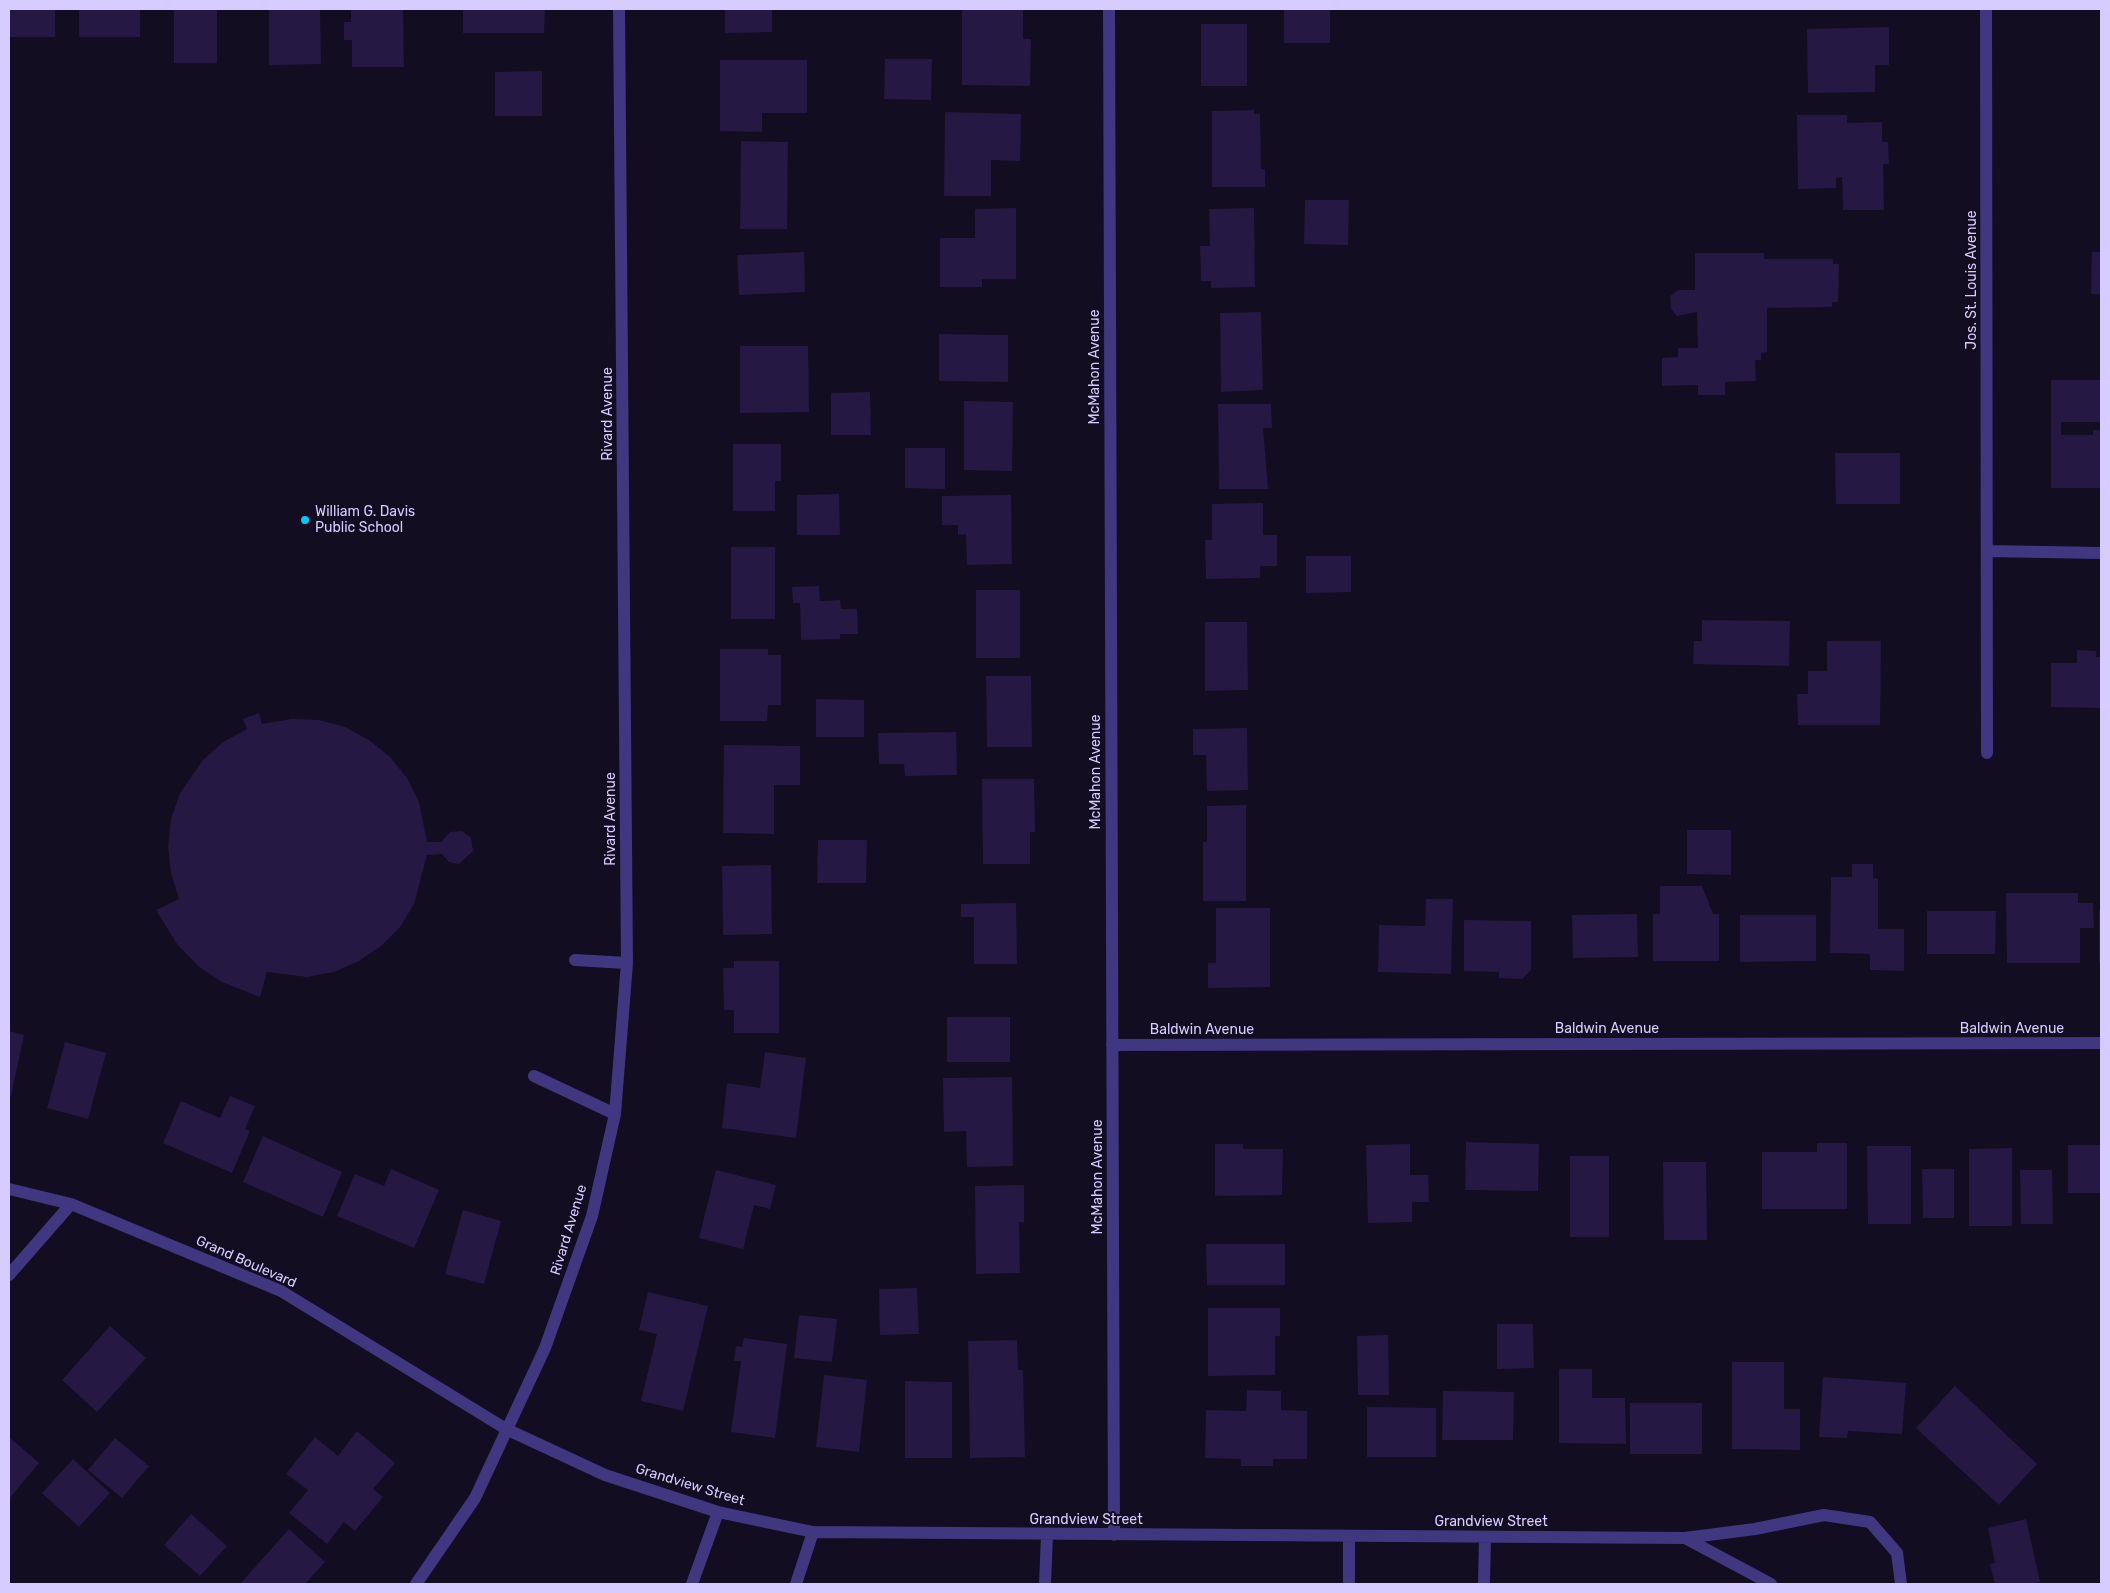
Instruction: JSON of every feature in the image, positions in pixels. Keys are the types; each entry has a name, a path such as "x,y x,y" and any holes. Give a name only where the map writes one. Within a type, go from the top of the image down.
{"street":[{"name":"Rivard Avenue","path":"416,1584 475,1498 545,1348 592,1216 615,1114 627,963 619,9"},
{"name":"McMahon Avenue","path":"1109,9 1114,1535"},
{"name":"Jos. St. Louis Avenue","path":"1986,9 1987,753"},
{"path":"1987,550 2101,553"},
{"path":"575,960 627,963"},
{"name":"Baldwin Avenue","path":"1112,1045 2101,1044"},
{"path":"534,1076 615,1114"},
{"name":"Grand Boulevard","path":"9,1189 71,1204 281,1290 506,1429"},
{"path":"9,1275 71,1204"},
{"name":"Grandview Street","path":"506,1429 605,1475 718,1512 813,1532 1685,1538 1755,1529 1824,1515 1870,1522 1897,1554 1901,1584"},
{"path":"692,1584 718,1512"},
{"path":"796,1584 813,1532"},
{"path":"1045,1584 1047,1534"},
{"path":"1349,1536 1349,1584"},
{"path":"1484,1584 1485,1537"},
{"name":"Grandview Street","path":"1685,1538 1771,1584"}],"building":[{"path":"9,9 55,9 55,37 9,37"},
{"path":"79,9 140,9 140,37 79,37"},
{"path":"174,9 217,9 217,63 174,63"},
{"path":"269,9 320,9 321,64 269,65"},
{"path":"351,9 403,9 404,67 352,67 352,40 344,40 344,22 351,22"},
{"path":"463,9 545,9 544,33 463,33"},
{"path":"725,9 772,9 772,32 725,33"},
{"path":"962,9 1023,9 1023,39 1031,39 1030,86 962,85"},
{"path":"1284,9 1330,9 1330,43 1284,43"},
{"path":"1201,24 1247,24 1247,86 1201,86"},
{"path":"1889,27 1889,65 1875,65 1875,92 1808,93 1807,29"},
{"path":"885,59 932,59 931,100 884,99"},
{"path":"720,60 807,60 807,113 762,113 762,132 720,131"},
{"path":"542,71 542,116 495,116 495,72"},
{"path":"1254,110 1254,114 1260,114 1261,169 1265,169 1265,187 1212,187 1212,111"},
{"path":"945,112 1021,114 1020,161 991,160 991,196 944,196"},
{"path":"1797,115 1847,115 1847,123 1882,122 1882,142 1888,142 1889,164 1883,164 1884,210 1843,210 1842,177 1836,178 1836,188 1798,189"},
{"path":"741,141 788,142 787,229 740,229"},
{"path":"1305,200 1349,200 1348,245 1304,244"},
{"path":"1016,208 1016,279 982,279 982,287 940,287 940,238 975,238 975,209"},
{"path":"1254,208 1255,287 1211,288 1211,281 1201,281 1200,246 1210,246 1209,209"},
{"path":"804,252 805,292 739,295 737,255"},
{"path":"2092,252 2101,252 2101,294 2091,294"},
{"path":"1695,253 1764,253 1764,259 1833,259 1833,264 1839,264 1838,302 1832,302 1832,307 1767,308 1767,352 1761,353 1761,360 1755,360 1756,381 1725,382 1725,395 1698,395 1698,385 1662,386 1662,358 1678,357 1678,348 1698,348 1697,312 1677,316 1671,309 1670,296 1678,290 1695,290"},
{"path":"1261,312 1263,390 1221,392 1220,313"},
{"path":"939,334 1008,335 1008,382 939,381"},
{"path":"740,346 808,346 809,412 740,413"},
{"path":"2051,380 2101,380 2101,422 2061,422 2061,435 2093,435 2093,430 2101,430 2101,488 2051,488"},
{"path":"870,392 871,435 831,435 831,393"},
{"path":"964,401 1013,402 1012,471 964,470"},
{"path":"1218,404 1271,404 1272,428 1263,428 1268,489 1219,489"},
{"path":"733,444 781,444 781,481 775,481 775,511 733,511"},
{"path":"905,448 945,448 945,489 905,488"},
{"path":"1835,453 1900,453 1900,504 1836,504"},
{"path":"839,494 840,535 797,535 797,495"},
{"path":"1011,495 1012,564 967,565 966,534 958,535 958,525 942,525 942,496"},
{"path":"1263,503 1263,535 1277,535 1277,566 1260,566 1260,578 1206,579 1205,540 1212,540 1212,504"},
{"path":"731,547 775,547 775,619 731,619"},
{"path":"1306,556 1351,556 1351,592 1306,593"},
{"path":"819,586 820,601 840,600 841,609 857,609 858,634 840,634 840,639 801,640 800,603 793,603 792,587"},
{"path":"976,590 1020,590 1020,658 976,658"},
{"path":"1702,620 1790,621 1789,666 1693,664 1694,641 1702,641"},
{"path":"1205,622 1247,622 1248,690 1205,691"},
{"path":"1827,641 1881,641 1880,725 1798,725 1797,694 1808,694 1808,671 1827,671"},
{"path":"720,649 768,649 768,655 781,655 781,705 768,705 767,721 720,721"},
{"path":"2077,650 2096,651 2096,657 2101,657 2101,708 2051,707 2051,663 2077,663"},
{"path":"986,676 1031,676 1032,747 987,747"},
{"path":"816,699 864,700 864,737 816,737"},
{"path":"259,713 262,724 292,719 319,720 345,727 369,740 390,757 407,778 419,802 427,842 441,842 450,832 462,831 471,838 473,851 459,864 449,862 442,854 427,855 414,904 400,927 381,946 359,961 334,972 307,977 267,972 260,997 222,982 198,966 177,944 156,910 179,899 171,873 168,846 171,819 180,793 203,760 223,742 247,729 243,719"},
{"path":"1247,728 1248,790 1207,791 1206,755 1193,755 1193,729"},
{"path":"956,732 957,775 905,776 904,764 879,764 878,733"},
{"path":"724,745 800,746 800,785 774,785 774,834 723,833"},
{"path":"982,779 1034,779 1035,832 1030,832 1030,864 983,864"},
{"path":"1246,805 1246,901 1203,901 1203,842 1207,842 1207,806"},
{"path":"1687,830 1731,830 1731,875 1687,874"},
{"path":"818,840 867,840 866,883 817,883"},
{"path":"1852,864 1873,864 1873,878 1878,879 1878,929 1904,929 1904,971 1870,970 1870,954 1830,953 1831,877 1852,877"},
{"path":"771,865 772,934 723,935 722,866"},
{"path":"1660,886 1702,886 1713,914 1719,914 1719,961 1653,961 1653,914 1660,914"},
{"path":"2006,893 2078,893 2078,903 2093,903 2094,928 2080,928 2080,963 2007,963"},
{"path":"1426,899 1453,899 1451,974 1378,972 1379,925 1425,926"},
{"path":"1016,903 1017,964 974,964 974,917 961,917 961,904"},
{"path":"1216,908 1270,908 1270,987 1208,988 1208,963 1216,963"},
{"path":"2099,910 2101,910 2101,963 2099,963"},
{"path":"1927,911 1996,911 1995,954 1927,954"},
{"path":"1637,914 1638,957 1573,958 1572,915"},
{"path":"1740,915 1816,915 1816,961 1740,962"},
{"path":"1464,920 1531,921 1531,970 1522,979 1499,978 1499,972 1464,971"},
{"path":"734,961 779,961 779,1033 734,1033 734,1010 724,1010 723,968 734,968"},
{"path":"947,1017 1010,1017 1010,1062 947,1062"},
{"path":"9,1031 24,1035 11,1096 9,1095"},
{"path":"65,1042 106,1053 88,1119 47,1108"},
{"path":"765,1052 806,1058 796,1138 722,1128 727,1083 760,1088"},
{"path":"1012,1077 1013,1166 967,1167 966,1131 944,1132 943,1078"},
{"path":"230,1096 255,1106 245,1129 250,1131 232,1173 163,1143 181,1101 220,1118"},
{"path":"263,1136 342,1172 323,1217 243,1182"},
{"path":"1466,1142 1539,1144 1538,1191 1465,1190"},
{"path":"1817,1143 1847,1143 1847,1209 1762,1209 1762,1152 1817,1152"},
{"path":"1215,1144 1243,1144 1243,1149 1283,1149 1282,1195 1215,1196"},
{"path":"1410,1144 1410,1175 1428,1175 1429,1202 1412,1202 1412,1222 1368,1223 1366,1145"},
{"path":"2068,1145 2101,1145 2101,1193 2068,1193"},
{"path":"1867,1146 1911,1146 1911,1224 1868,1224"},
{"path":"2012,1148 2012,1226 1969,1226 1969,1149"},
{"path":"1570,1156 1609,1156 1609,1237 1570,1237"},
{"path":"1663,1162 1706,1162 1707,1240 1664,1240"},
{"path":"391,1169 439,1190 414,1248 337,1216 355,1174 384,1186"},
{"path":"1922,1169 1954,1169 1954,1218 1923,1218"},
{"path":"716,1170 776,1185 770,1209 754,1205 743,1249 699,1238"},
{"path":"2020,1170 2052,1170 2053,1224 2021,1224"},
{"path":"1024,1185 1024,1222 1019,1222 1020,1273 976,1274 975,1186"},
{"path":"463,1210 501,1221 484,1284 445,1274"},
{"path":"1206,1244 1285,1244 1285,1285 1207,1285"},
{"path":"917,1288 919,1334 880,1335 879,1289"},
{"path":"648,1292 708,1306 683,1411 641,1401 657,1334 639,1330"},
{"path":"1208,1308 1280,1308 1280,1336 1275,1336 1275,1375 1208,1376"},
{"path":"799,1315 837,1319 832,1362 794,1358"},
{"path":"1497,1324 1533,1324 1534,1368 1497,1369"},
{"path":"110,1326 146,1358 97,1412 62,1380"},
{"path":"1388,1335 1389,1395 1358,1395 1357,1336"},
{"path":"744,1338 787,1344 775,1438 731,1432 741,1361 734,1361 736,1346 742,1347"},
{"path":"1017,1340 1018,1370 1023,1370 1025,1457 970,1458 968,1341"},
{"path":"1732,1362 1784,1362 1784,1409 1800,1409 1800,1450 1732,1449"},
{"path":"1559,1369 1592,1369 1592,1398 1625,1398 1626,1444 1559,1443"},
{"path":"824,1375 867,1380 859,1452 816,1447"},
{"path":"1823,1377 1906,1383 1902,1434 1848,1431 1847,1438 1819,1437"},
{"path":"905,1381 952,1382 952,1458 905,1458"},
{"path":"1955,1386 2037,1464 1999,1505 1916,1428"},
{"path":"1247,1390 1281,1391 1281,1410 1307,1411 1307,1459 1273,1459 1273,1466 1241,1466 1241,1459 1205,1458 1206,1410 1246,1411"},
{"path":"1443,1391 1514,1392 1513,1440 1442,1440"},
{"path":"1630,1403 1702,1403 1702,1454 1630,1454"},
{"path":"1367,1407 1436,1408 1436,1457 1367,1457"},
{"path":"357,1431 395,1463 373,1489 383,1497 355,1531 344,1522 327,1544 289,1513 308,1490 286,1474 315,1437 338,1456"},
{"path":"9,1437 39,1463 9,1499"},
{"path":"115,1438 149,1466 122,1498 88,1470"},
{"path":"73,1459 110,1493 79,1527 42,1493"},
{"path":"191,1514 227,1546 200,1576 164,1545"},
{"path":"2026,1519 2040,1582 1995,1584 1990,1564 1995,1563 1988,1528"},
{"path":"289,1529 325,1562 305,1584 240,1584"}],"place":[{"name":"William G. Davis Public School","path":"305,520"}]}
